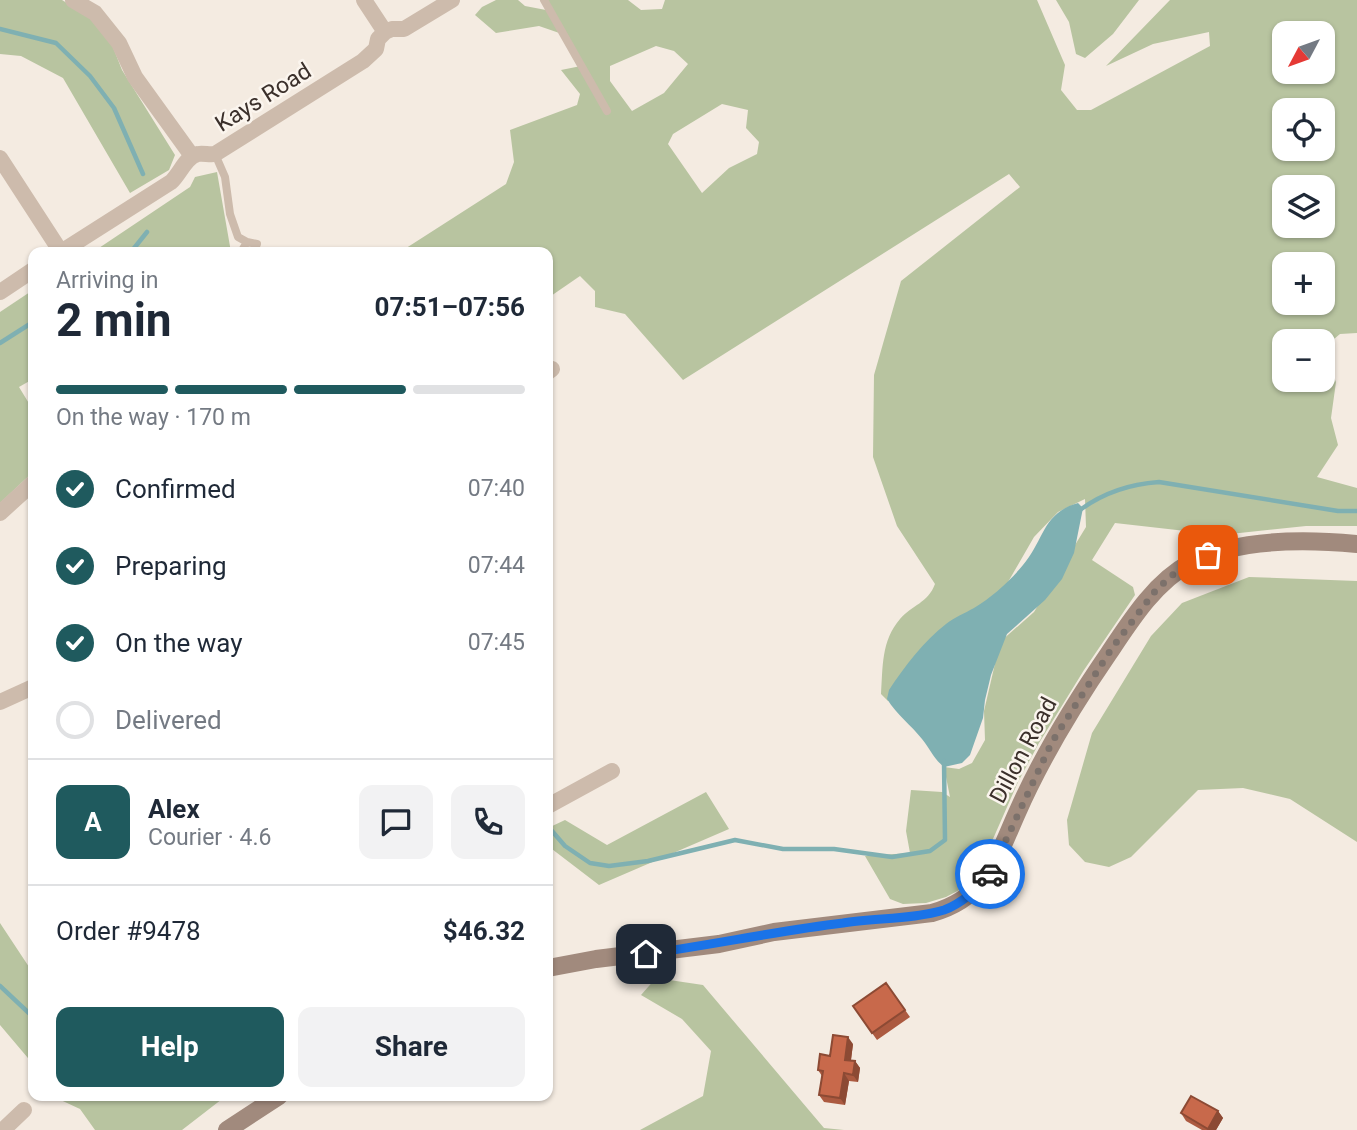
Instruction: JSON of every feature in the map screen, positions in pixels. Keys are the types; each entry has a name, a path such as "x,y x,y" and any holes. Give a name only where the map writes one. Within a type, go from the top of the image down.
{"main road":[{"name":"Dillon Road","path":"553,967 719,944 774,932 947,909 979,887 993,869 1052,742 1109,653 1156,590 1189,564 1223,551 1269,544 1357,544"},
{"path":"227,1130 271,1101"}],"street":[{"path":"69,247 171,182 192,156 135,77 119,43 95,13 73,0"},
{"path":"364,0 385,32 404,29 452,0"},
{"name":"Kays Road","path":"192,156 199,153 215,154 363,61 376,49 378,39 385,32"},
{"path":"0,158 58,247"},
{"path":"0,292 28,273"},
{"path":"0,513 28,488"},
{"path":"0,702 28,689"},
{"path":"553,803 612,771"},
{"path":"3,1130 24,1110"}],"lane":[{"path":"544,0 607,111"},
{"path":"215,154 225,177 230,214 238,237 257,244"},
{"path":"244,247 247,242"}],"green space":[{"path":"0,0 62,0 88,16 111,42 122,70 175,155 169,170 130,193 63,78 21,56 0,54"},
{"path":"496,0 518,0 525,6 546,10 542,0 628,0 641,10 662,9 665,0 1037,0 1065,65 1061,90 1077,110 1091,110 1210,46 1209,32 1153,44 1106,66 1170,0 1357,0 1357,333 1340,334 1335,338 1335,329 1272,329 1272,392 1335,392 1331,418 1338,445 1317,477 1357,488 1357,526 1306,526 1221,535 1115,523 1092,560 1133,587 1135,595 1039,743 1018,782 982,864 965,887 946,897 926,903 903,904 890,899 865,856 910,853 906,831 911,790 942,792 950,797 944,767 959,769 972,763 985,740 984,711 1000,642 1034,612 1086,527 1085,499 1058,512 1034,537 997,601 897,698 888,701 881,694 884,655 889,636 900,619 928,596 935,584 897,526 873,457 874,375 901,281 1020,187 1009,174 683,380 625,314 595,307 595,291 580,276 553,295 553,247 408,247 506,184 514,162 510,130 577,105 580,94 561,70 581,66 568,36 539,26 496,33 475,15 482,7","holes":["656,46 674,51 688,64 664,93 632,111 610,81 610,66","722,104 748,110 746,128 759,142 757,154 729,168 702,193 668,144 673,134"]},
{"path":"1056,0 1139,0 1113,34 1085,58 1076,54 1069,22"},
{"path":"217,172 230,247 100,247 190,187 195,177"},
{"path":"28,293 28,382 19,387 28,402 28,477 0,503 0,312"},
{"path":"1249,577 1357,581 1357,842 1290,799 1243,788 1198,790 1131,857 1109,867 1085,862 1069,845 1067,820 1092,733 1151,636 1182,603"},
{"path":"706,792 729,829 599,885 553,850 553,826 565,820 607,845"},
{"path":"0,923 28,965 28,1058 0,1025"},
{"path":"656,978 703,985 824,1128 844,1130 640,1130 703,1096 711,1051 682,1019 641,995"},
{"path":"63,1101 220,1101 182,1130 95,1130 80,1109"}],"water":[{"path":"1078,503 1083,508 1074,553 1062,579 1045,600 1007,634 991,675 983,718 970,755 962,763 944,767 891,705 887,699 889,690 930,638 1000,588 1030,556 1050,521 1066,508"}],"building":[{"path":"886,983 905,1010 872,1033 853,1006"},
{"path":"833,1035 848,1037 845,1060 855,1061 853,1075 844,1073 840,1098 819,1095 823,1071 818,1070 820,1054 830,1056"},
{"path":"1191,1096 1218,1111 1208,1129 1181,1113"}],"waterway":[{"path":"0,29 56,43 90,76 114,108 143,174"},
{"path":"135,247 147,232"},
{"path":"0,343 28,325"},
{"path":"1080,510 1117,490 1159,482 1338,511 1357,511"},
{"path":"553,832 565,846 590,863 609,866 648,861 735,840 783,849 834,849 892,857 930,851 945,840 944,761"},
{"path":"0,986 28,1012"}],"way so far":[{"path":"990,874 1052,742 1112,648 1156,590 1176,572 1208,555"}],"route":[{"path":"646,954 843,922 932,913 947,909 960,901 979,887 990,874"}]}
